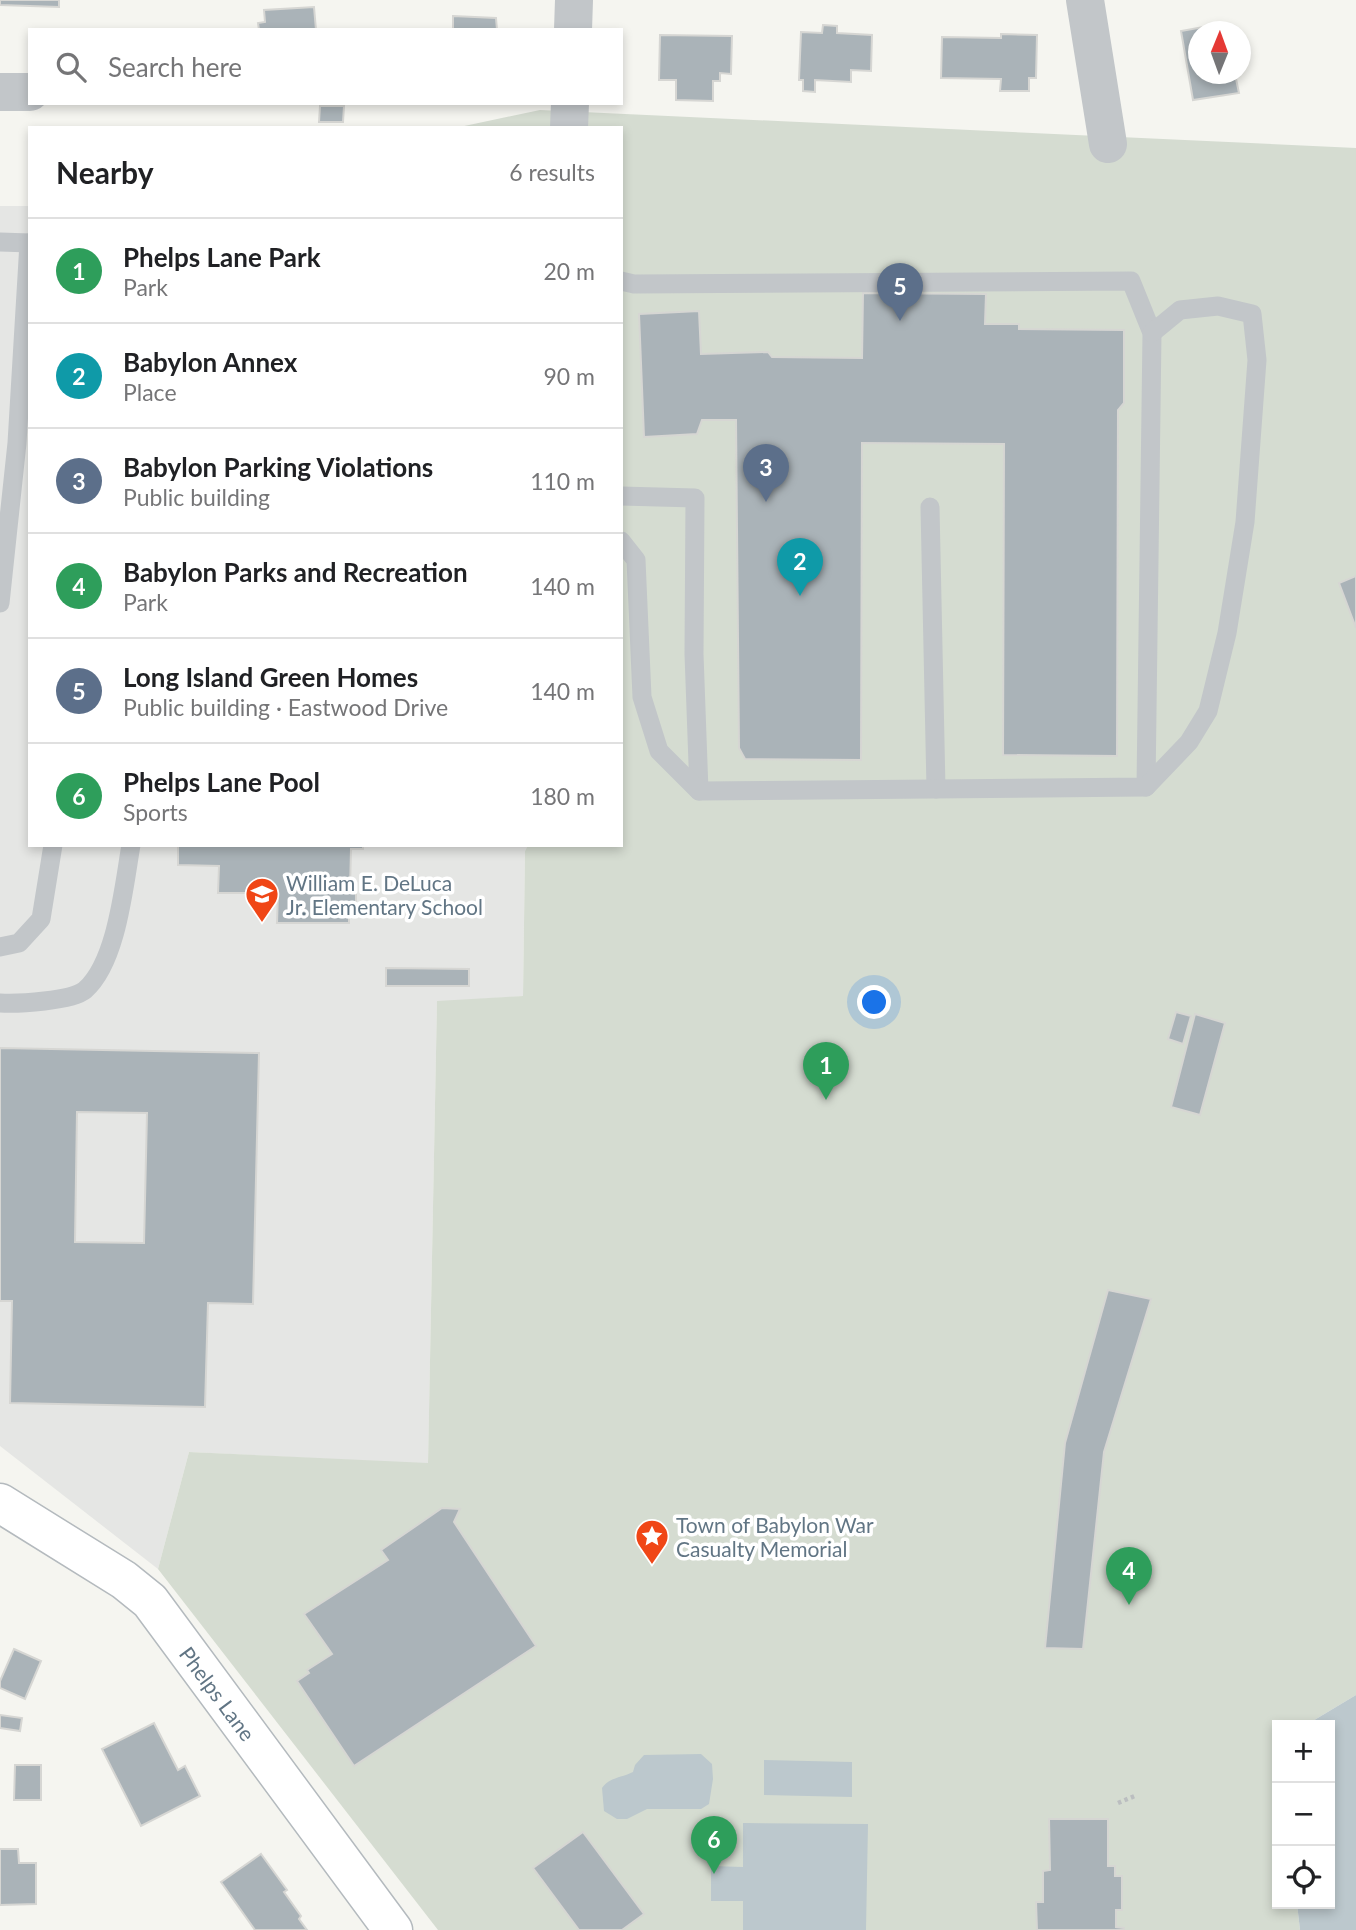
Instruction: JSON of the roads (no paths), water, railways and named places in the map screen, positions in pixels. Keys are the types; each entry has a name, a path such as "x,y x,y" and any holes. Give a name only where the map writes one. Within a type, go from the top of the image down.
{"street":[{"path":"573,28 574,0"},
{"path":"1085,0 1108,144"},
{"path":"0,92 28,92"},
{"path":"569,126 570,105"},
{"name":"Phelps Lane","path":"0,1503 124,1580 150,1601 393,1930"}],"lane":[{"path":"0,242 28,243"},
{"path":"0,603 17,443 28,260"},
{"path":"623,281 634,284 1131,281 1152,333 1146,787"},
{"path":"623,544 636,560 642,697 659,751 699,791 1146,787 1189,742 1208,711 1227,634 1245,522 1257,360 1252,314 1218,306 1180,310 1152,333"},
{"path":"623,496 695,498 694,654 699,791"},
{"path":"930,508 936,789"},
{"path":"0,947 19,943 41,919 53,847"},
{"path":"0,1003 32,1004 84,992 101,969 120,914 131,847"}],"place":[{"name":"Long Island Green Homes","path":"900,321"},
{"name":"Babylon Parking Violations","path":"766,502"},
{"name":"Babylon Annex","path":"800,596"},
{"name":"William E. DeLuca Jr. Elementary School","path":"262,924"},
{"name":"Phelps Lane Park","path":"826,1100"},
{"name":"Town of Babylon War Casualty Memorial","path":"652,1566"},
{"name":"Babylon Parks and Recreation","path":"1129,1605"},
{"name":"Phelps Lane Pool","path":"714,1874"}]}
